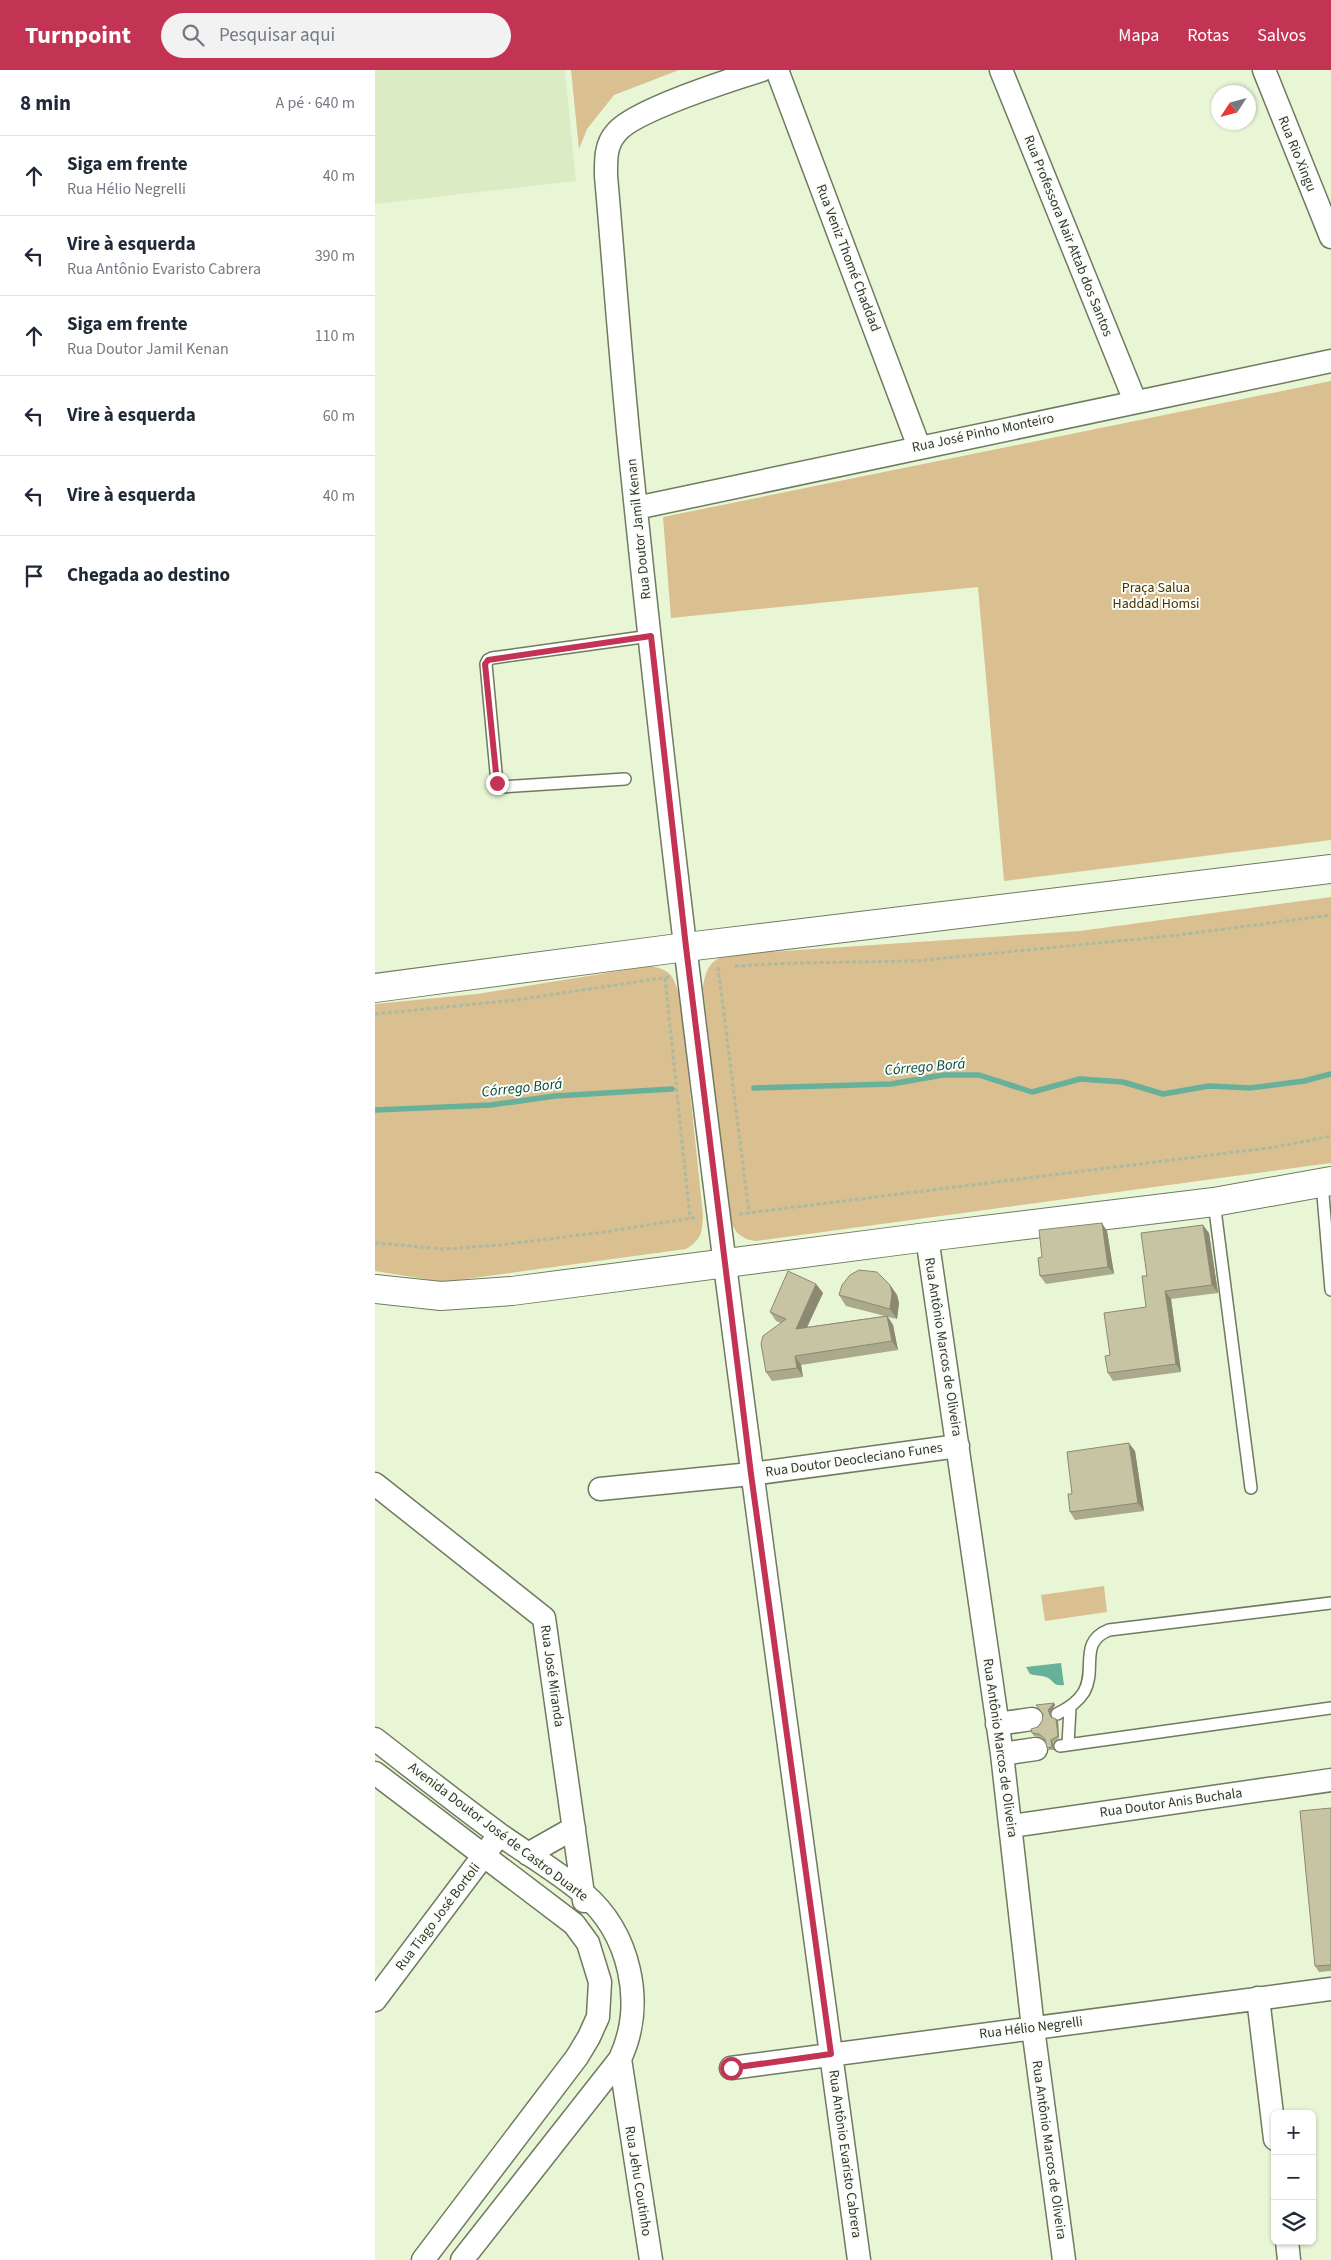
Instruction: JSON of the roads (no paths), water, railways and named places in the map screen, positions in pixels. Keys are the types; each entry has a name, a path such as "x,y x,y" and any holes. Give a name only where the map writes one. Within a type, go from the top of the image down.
{"main road":[{"path":"375,988 688,960 1331,869"},
{"path":"375,1289 441,1296 512,1291 1213,1202 1326,1182"}],"street":[{"name":"Rua Doutor Jamil Kenan","path":"688,960 636,508 605,176 606,151 616,132 632,120 717,77 762,70"},
{"name":"Rua Veniz Thomé Chaddad","path":"777,70 919,447"},
{"name":"Rua Professora Nair Attab dos Santos","path":"1001,70 1135,401"},
{"name":"Rua Rio Xingu","path":"1264,70 1331,237"},
{"name":"Rua José Pinho Monteiro","path":"636,508 1331,360"},
{"name":"Rua Antônio Evaristo Cabrera","path":"688,960 751,1474 859,2260"},
{"name":"Rua Antônio Marcos de Oliveira","path":"927,1237 959,1446 1011,1826 1033,2028 1064,2260"},
{"name":"Rua Doutor Deocleciano Funes","path":"600,1489 751,1474 959,1446"},
{"name":"Rua José Miranda","path":"375,1484 544,1618 583,1894 588,1944"},
{"path":"997,1724 1031,1719"},
{"name":"Avenida Doutor José de Castro Duarte","path":"375,1739 583,1894 605,1917 627,1960 631,1974 634,1993 628,2044 620,2059 605,2081 462,2260"},
{"path":"1001,1754 1036,1749"},
{"name":"Avenida Doutor José de Castro Duarte","path":"375,1773 575,1924 588,1944 600,1982 598,2017 577,2057 423,2260"},
{"name":"Rua Doutor Anis Buchala","path":"1011,1826 1331,1780"},
{"path":"528,1854 574,1828"},
{"name":"Rua Tiago José Bortoli","path":"375,2000 500,1834"},
{"name":"Rua Hélio Negrelli","path":"731,2068 1331,1989"},
{"path":"1258,1998 1272,2110"},
{"path":"577,2057 625,2101"},
{"name":"Rua Jehu Coutinho","path":"620,2059 651,2260"},
{"path":"1287,2245 1289,2260"}],"lane":[{"path":"625,780 502,787 497,783 485,664 492,658 651,636"},
{"path":"1326,1182 1331,1290"},
{"path":"1213,1202 1251,1488"},
{"path":"1057,1714 1070,1708 1083,1693 1087,1685 1090,1650 1096,1637 1101,1633 1109,1630 1331,1603"},
{"path":"1070,1708 1064,1745 1331,1708"}],"water":[{"path":"1061,1663 1064,1685 1056,1684 1044,1676 1030,1674 1026,1667"}],"waterway":[{"name":"Córrego Borá","path":"754,1088 891,1084 943,1075 979,1075 1032,1092 1080,1079 1123,1082 1163,1094 1209,1086 1250,1088 1304,1081 1331,1074"},
{"name":"Córrego Borá","path":"375,1110 491,1105 555,1096 672,1089"}],"park label":[{"name":"Praça Salua Haddad Homsi","path":"1156,596"}]}
